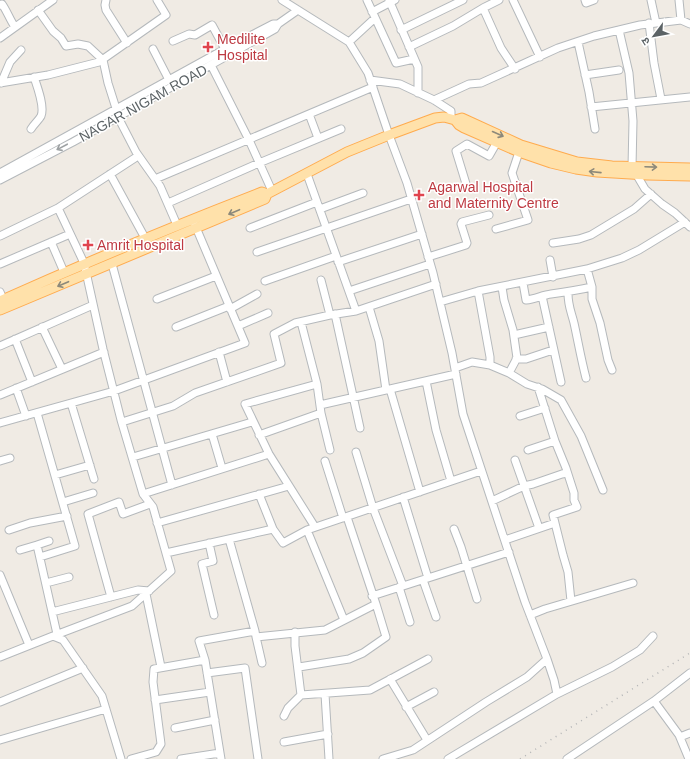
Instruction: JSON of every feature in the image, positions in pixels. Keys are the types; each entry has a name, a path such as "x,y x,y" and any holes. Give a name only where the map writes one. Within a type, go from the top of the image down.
{"main road":[{"path":"1,297 192,219 262,192 270,192 348,152 435,118 444,117 456,119 521,145 576,162 690,176"},
{"path":"456,119 459,125 518,152 551,163 576,169 596,172 690,168"},
{"path":"0,310 265,199 270,192"}],"street":[{"path":"0,38 53,0"},
{"path":"106,0 106,10 127,43"},
{"path":"0,83 48,75 103,60 166,15 157,0"},
{"path":"282,0 349,42 365,66 422,234 436,284 456,371 463,414 530,615 547,659 557,694"},
{"path":"367,0 389,51 396,63 414,59"},
{"path":"401,30 463,0"},
{"path":"409,47 453,26 499,0"},
{"path":"513,0 540,57"},
{"path":"585,0 586,3 594,0"},
{"path":"652,0 654,63 662,99"},
{"path":"678,0 681,20"},
{"path":"349,42 374,15 391,1 401,30 418,67 418,92"},
{"path":"0,5 2,4 6,9 10,20 15,27"},
{"path":"483,8 501,48 515,69"},
{"path":"38,10 66,46 78,44 88,46 103,60 108,83 123,126 138,156 155,179 168,203 177,225"},
{"path":"278,24 298,10"},
{"path":"434,100 469,84 481,83 515,69 558,48 578,42 652,23 681,20 690,24"},
{"name":"NAGAR NIGAM ROAD","path":"0,180 118,113 169,80 273,24 278,24"},
{"name":"NAGAR NIGAM ROAD","path":"0,174 211,65 275,29 278,24"},
{"path":"174,41 189,34 195,35 212,25 225,49"},
{"path":"440,302 478,292 554,277 622,258 688,224 645,189 634,170 629,74 620,30"},
{"path":"578,42 595,129"},
{"path":"153,49 169,80"},
{"path":"0,83 10,62 21,50"},
{"path":"211,65 259,162 270,192"},
{"path":"585,75 619,70"},
{"path":"31,129 41,116 42,111 34,77"},
{"path":"370,80 400,84 418,92 451,111 456,119"},
{"path":"155,179 372,87"},
{"path":"591,107 690,97"},
{"path":"309,114 318,138"},
{"path":"168,203 259,162 341,129"},
{"path":"467,187 456,150 467,144 489,156 497,142"},
{"path":"496,229 528,220 512,173 518,152"},
{"path":"0,236 58,208 138,156"},
{"path":"110,174 145,238"},
{"path":"307,174 356,311"},
{"path":"250,228 319,205 363,193"},
{"path":"554,242 579,239 591,235 634,209 651,194"},
{"path":"257,252 411,199"},
{"path":"0,657 132,606 171,571 153,507 143,494 122,422 84,264 58,208"},
{"path":"349,291 466,245 467,243 461,224 462,222 489,215"},
{"path":"0,423 114,391 244,343 192,219"},
{"path":"0,264 70,234"},
{"path":"265,281 422,234"},
{"path":"51,242 64,272"},
{"path":"550,260 554,277"},
{"path":"112,264 172,484"},
{"path":"587,269 592,287 592,298 612,370"},
{"path":"157,299 216,276"},
{"path":"321,280 333,314 360,428"},
{"path":"523,283 526,300 542,296 568,293 592,287"},
{"path":"122,422 173,406 195,393 281,363 274,334 295,323 333,314 356,311 436,284"},
{"path":"502,287 514,335 516,359 509,373"},
{"path":"478,292 490,357 490,365"},
{"path":"568,293 570,311 574,322 586,378"},
{"path":"176,327 230,308 257,294"},
{"path":"542,296 561,382"},
{"path":"0,346 93,305"},
{"path":"369,307 379,341 388,389 420,492"},
{"path":"238,326 268,313"},
{"path":"301,322 317,384 321,413 330,450"},
{"path":"42,327 62,369"},
{"path":"514,335 549,327"},
{"path":"15,339 32,382"},
{"path":"516,359 526,359 554,350"},
{"path":"0,395 104,352"},
{"path":"219,352 226,382"},
{"path":"320,405 426,381 456,371 472,362 490,365 509,373 527,384 538,387 561,400 581,436 603,490"},
{"path":"426,381 436,430 451,481"},
{"path":"315,527 269,454 244,404 317,384"},
{"path":"538,387 555,441 568,473 577,507 553,515 568,572 571,601"},
{"path":"16,388 26,416"},
{"path":"71,403 94,479"},
{"path":"520,416 545,408"},
{"path":"37,413 75,546 40,557"},
{"path":"259,435 321,413"},
{"path":"132,457 252,422"},
{"path":"212,434 222,468"},
{"path":"528,450 555,441"},
{"path":"356,452 373,508 401,587 410,622"},
{"path":"143,494 269,454"},
{"path":"0,460 10,458"},
{"path":"515,460 539,528"},
{"path":"299,667 349,659 363,653 386,637 376,604 325,461"},
{"path":"55,475 90,465"},
{"path":"259,494 273,529 283,543 315,527 481,471"},
{"path":"492,501 524,486 568,473"},
{"path":"158,523 289,486"},
{"path":"63,502 93,493"},
{"path":"403,497 436,617"},
{"path":"111,597 88,514 119,502 123,514 150,504"},
{"path":"9,530 30,523 67,516"},
{"path":"505,540 555,523"},
{"path":"166,553 273,529"},
{"path":"454,529 477,599"},
{"path":"307,530 344,620"},
{"path":"230,539 262,663"},
{"path":"20,550 49,541"},
{"path":"209,543 213,561 202,564 214,615"},
{"path":"37,545 52,612 55,635"},
{"path":"372,596 509,552"},
{"path":"0,575 2,587 29,645"},
{"path":"46,583 69,577"},
{"path":"530,615 571,601 634,583"},
{"path":"52,612 138,590 148,592"},
{"path":"148,592 161,667"},
{"path":"181,759 221,756 205,660 199,641 255,634 326,630 376,604"},
{"path":"295,632 301,695"},
{"path":"55,635 63,640 102,696 121,759"},
{"path":"448,759 557,694 612,667 640,650 653,636"},
{"path":"284,716 288,708 301,695 370,690 428,659"},
{"path":"383,759 413,750 527,677 547,659"},
{"path":"131,759 156,752 161,744 153,682 154,669 205,660"},
{"path":"0,702 83,668"},
{"path":"207,673 245,668 258,759"},
{"path":"567,759 578,750 624,722 690,673"},
{"path":"390,679 427,740"},
{"path":"155,700 210,692"},
{"path":"406,707 434,692"},
{"path":"325,694 329,759"},
{"path":"654,701 673,725 680,737 689,759"},
{"path":"0,740 106,709"},
{"path":"175,728 215,720"},
{"path":"680,737 690,733"},
{"path":"284,742 328,734"}],"railway":[{"path":"520,759 690,653"}],"place":[{"name":"Medilite Hospital","path":"208,47"},
{"name":"Agarwal Hospital and Maternity Centre","path":"419,195"},
{"name":"Amrit Hospital","path":"88,245"}]}
